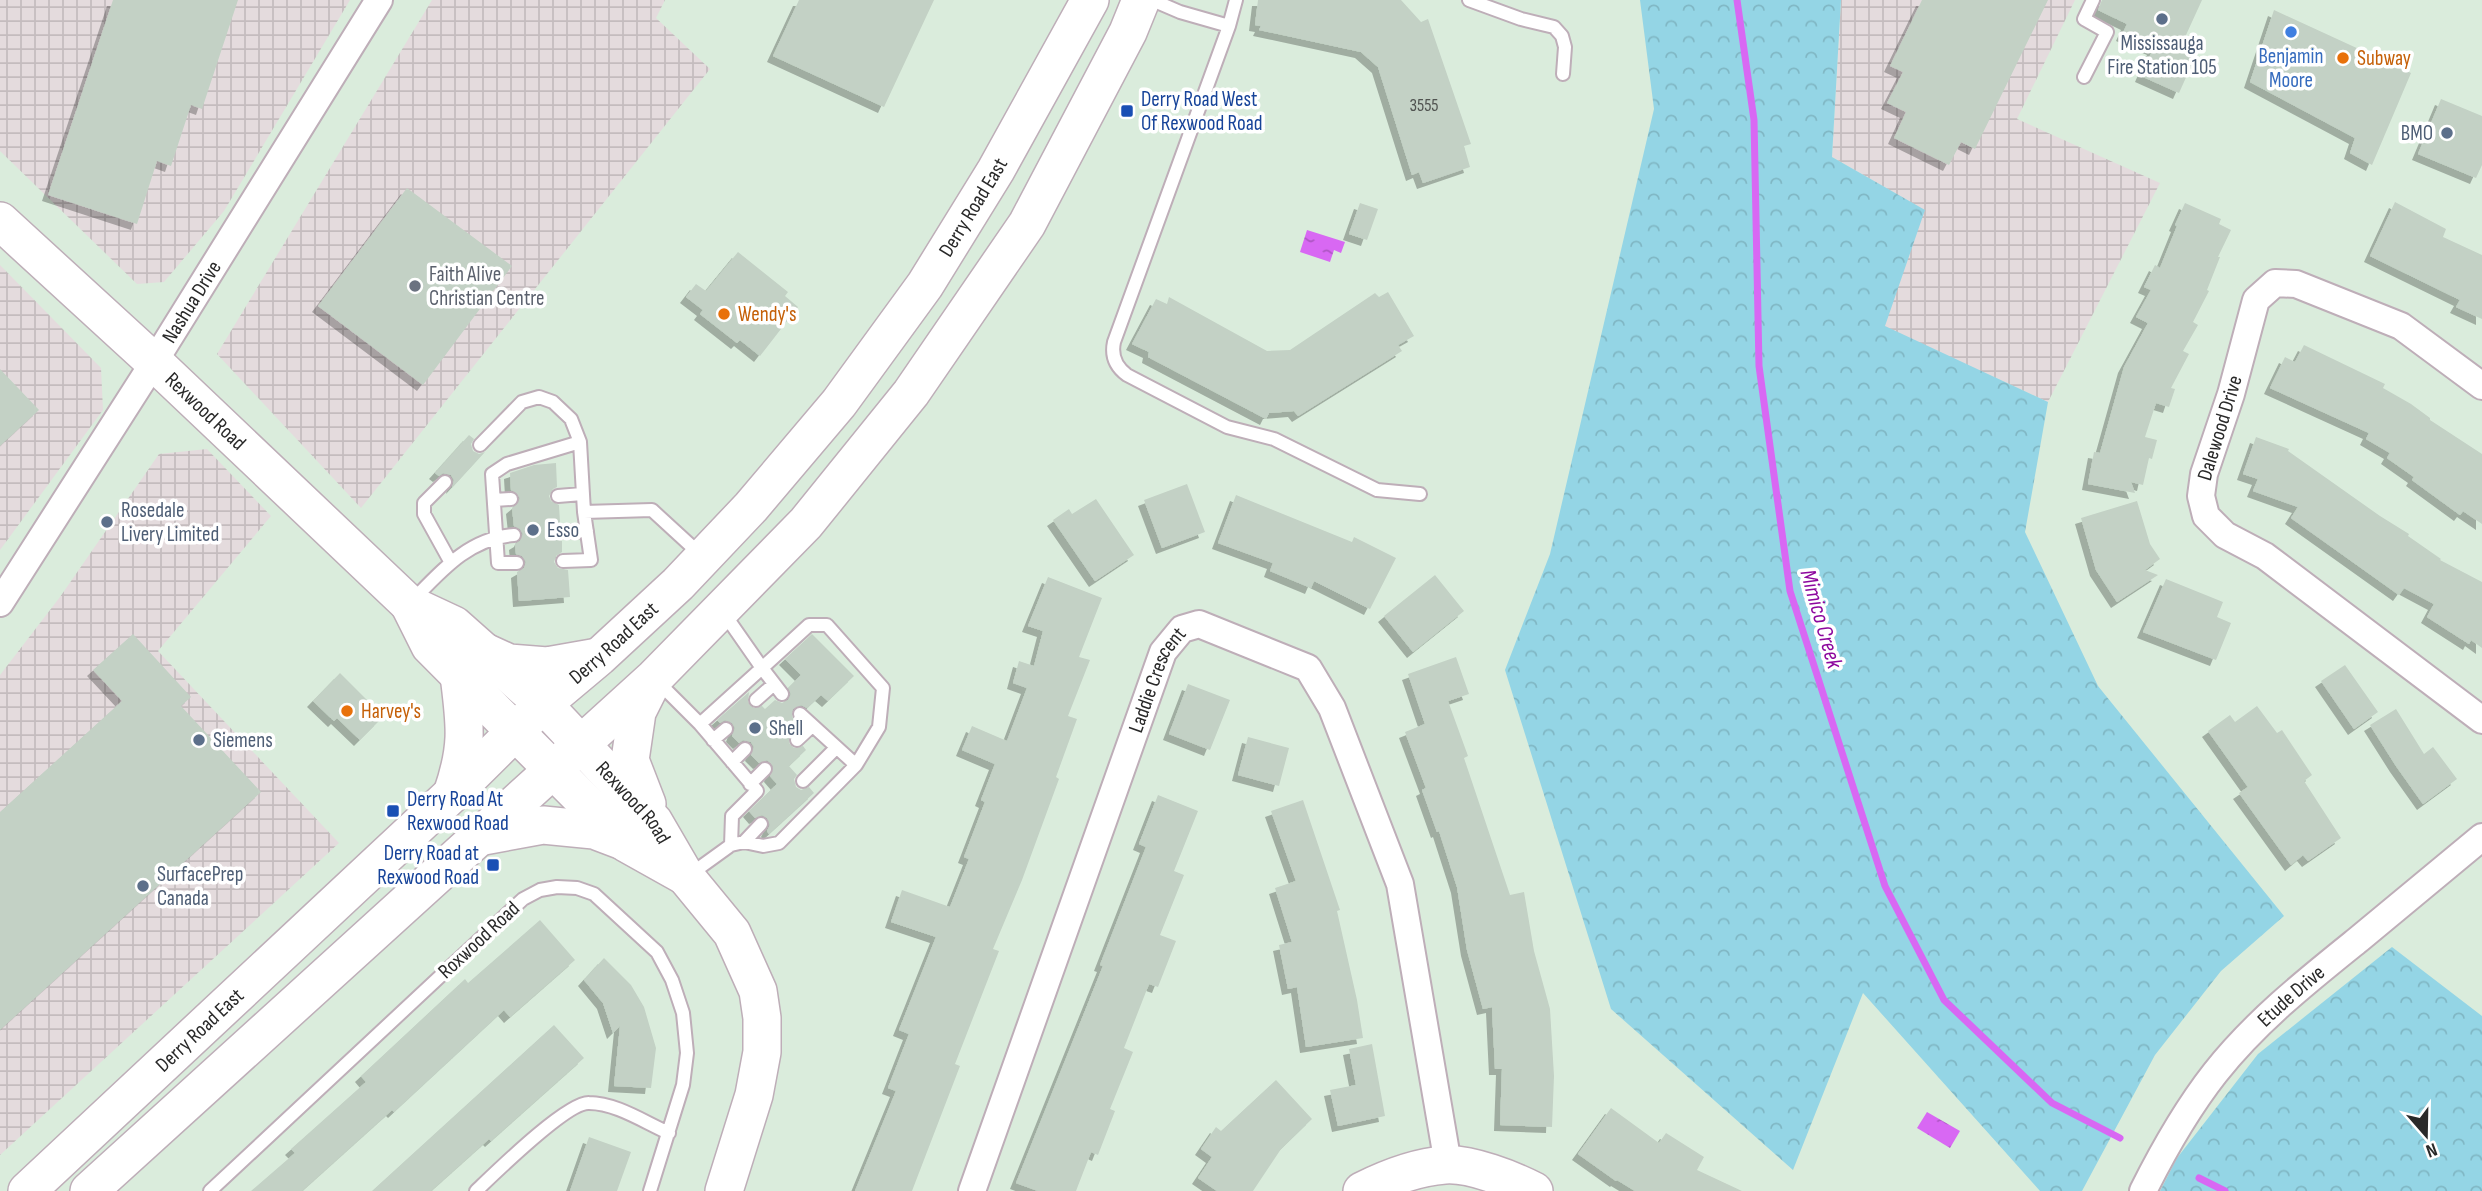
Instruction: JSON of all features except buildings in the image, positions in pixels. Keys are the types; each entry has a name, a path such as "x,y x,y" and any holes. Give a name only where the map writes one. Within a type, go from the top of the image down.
{"main road":[{"name":"Derry Road East","path":"27,1191 452,794 543,704 599,657 703,558 751,507 839,403 925,285 996,170 1090,0"},
{"path":"89,1191 654,678 806,523 911,393 1027,224 1128,32 1142,0"},
{"name":"Rexwood Road","path":"0,221 154,362 409,604 454,625 470,663 516,733 553,770 640,832 686,877 732,933 758,991 762,1018 762,1052 754,1095 724,1191"},
{"path":"452,794 463,764 470,663 547,666 599,657"},
{"name":"Rexwood Road","path":"470,663 543,704 580,743 640,832"},
{"path":"477,837 543,825 640,832 630,760 637,712 654,678"},
{"path":"1362,1191 1402,1173 1448,1164 1504,1176 1534,1191"}],"street":[{"name":"Nashua Drive","path":"0,603 154,362 379,0"},
{"name":"Dalewood Drive","path":"2482,386 2400,326 2295,284 2275,283 2256,300 2231,394 2204,474 2201,496 2206,516 2224,535 2265,556 2482,720"},
{"name":"Laddie Crescent","path":"972,1191 1163,652 1182,629 1199,624 1308,668 1332,708 1400,884 1448,1164"},
{"name":"Etude Drive","path":"2143,1191 2189,1108 2216,1071 2258,1025 2319,971 2482,838"}],"lane":[{"path":"1152,0 1180,12 1229,26"},
{"path":"1236,0 1229,26 1114,342 1112,351 1115,360 1127,375 1227,427 1274,439 1377,490 1420,494"},
{"path":"1469,0 1521,19 1554,26 1566,47 1563,74"},
{"path":"2084,77 2107,32 2084,19 2093,0"},
{"path":"480,445 522,402 540,397 554,402 571,419 580,442 582,494 591,560 563,561"},
{"path":"517,563 498,563 492,474 507,464 580,442"},
{"path":"445,482 424,503 424,514 450,561"},
{"path":"558,496 582,494"},
{"path":"494,500 511,499"},
{"path":"584,512 652,510 703,558"},
{"path":"561,532 587,531"},
{"path":"409,604 450,561 496,536 514,535"},
{"path":"721,609 778,689 756,700"},
{"path":"699,724 809,625 827,625 883,688 878,727 856,765 779,843 763,846 738,843"},
{"path":"654,678 699,724 757,791 732,816 738,843"},
{"path":"800,715 856,765"},
{"path":"797,740 812,726"},
{"path":"713,740 726,729"},
{"path":"803,781 836,748"},
{"path":"732,762 745,749"},
{"path":"750,784 765,769"},
{"path":"686,877 738,843 761,824"},
{"name":"Roxwood Road","path":"211,1191 523,899 540,890 557,887 577,888 594,894 657,952 672,980 684,1013 687,1053 683,1085 650,1191"},
{"path":"476,1191 562,1114 585,1102 604,1104 669,1133"}],"shaded area":[{"path":"0,0 350,0 224,211 164,282 137,284 0,151"},
{"path":"432,0 665,0 656,18 710,69 361,508 217,354"},
{"path":"1841,0 2075,0 2017,119 2160,183 2048,402 1884,327 1924,210 1832,157"},
{"path":"0,265 101,368 103,410 0,550"},
{"path":"207,449 271,516 158,651 339,843 0,1155 0,675 60,597 159,454"}],"green space":[{"path":"1640,0 1841,0 1832,157 1925,210 1885,326 2048,402 2025,532 2098,686 2284,916 2221,971 2155,1055 2082,1191 2040,1191 1863,993 1793,1170 1611,1009 1505,670 1550,554 1654,109"},
{"path":"2392,947 2482,1016 2482,1191 2160,1191 2177,1158 2258,1054"}],"water":[{"path":"1307,230 1345,242 1341,253 1334,250 1330,262 1300,252"},
{"path":"1927,1112 1960,1131 1950,1148 1917,1128"}],"waterway":[{"name":"Mimico Creek","path":"1737,0 1754,120 1759,366 1790,591 1885,886 1944,1000 2052,1103 2120,1138"},
{"name":"Mimico Creek","path":"2199,1178 2225,1191"}],"place":[{"name":"Mississauga Fire Station 105","path":"2162,19"},
{"name":"Benjamin Moore","path":"2291,32"},
{"name":"Subway","path":"2343,58"},
{"name":"Derry Road West Of Rexwood Road","path":"1127,111"},
{"name":"BMO","path":"2447,133"},
{"name":"Faith Alive Christian Centre","path":"415,286"},
{"name":"Wendy's","path":"724,314"},
{"name":"Rosedale Livery Limited","path":"107,522"},
{"name":"Esso","path":"533,530"},
{"name":"Harvey's","path":"347,711"},
{"name":"Shell","path":"755,728"},
{"name":"Siemens","path":"199,740"},
{"name":"Derry Road At Rexwood Road","path":"393,811"},
{"name":"Derry Road at Rexwood Road","path":"493,865"},
{"name":"SurfacePrep Canada","path":"143,886"}]}
